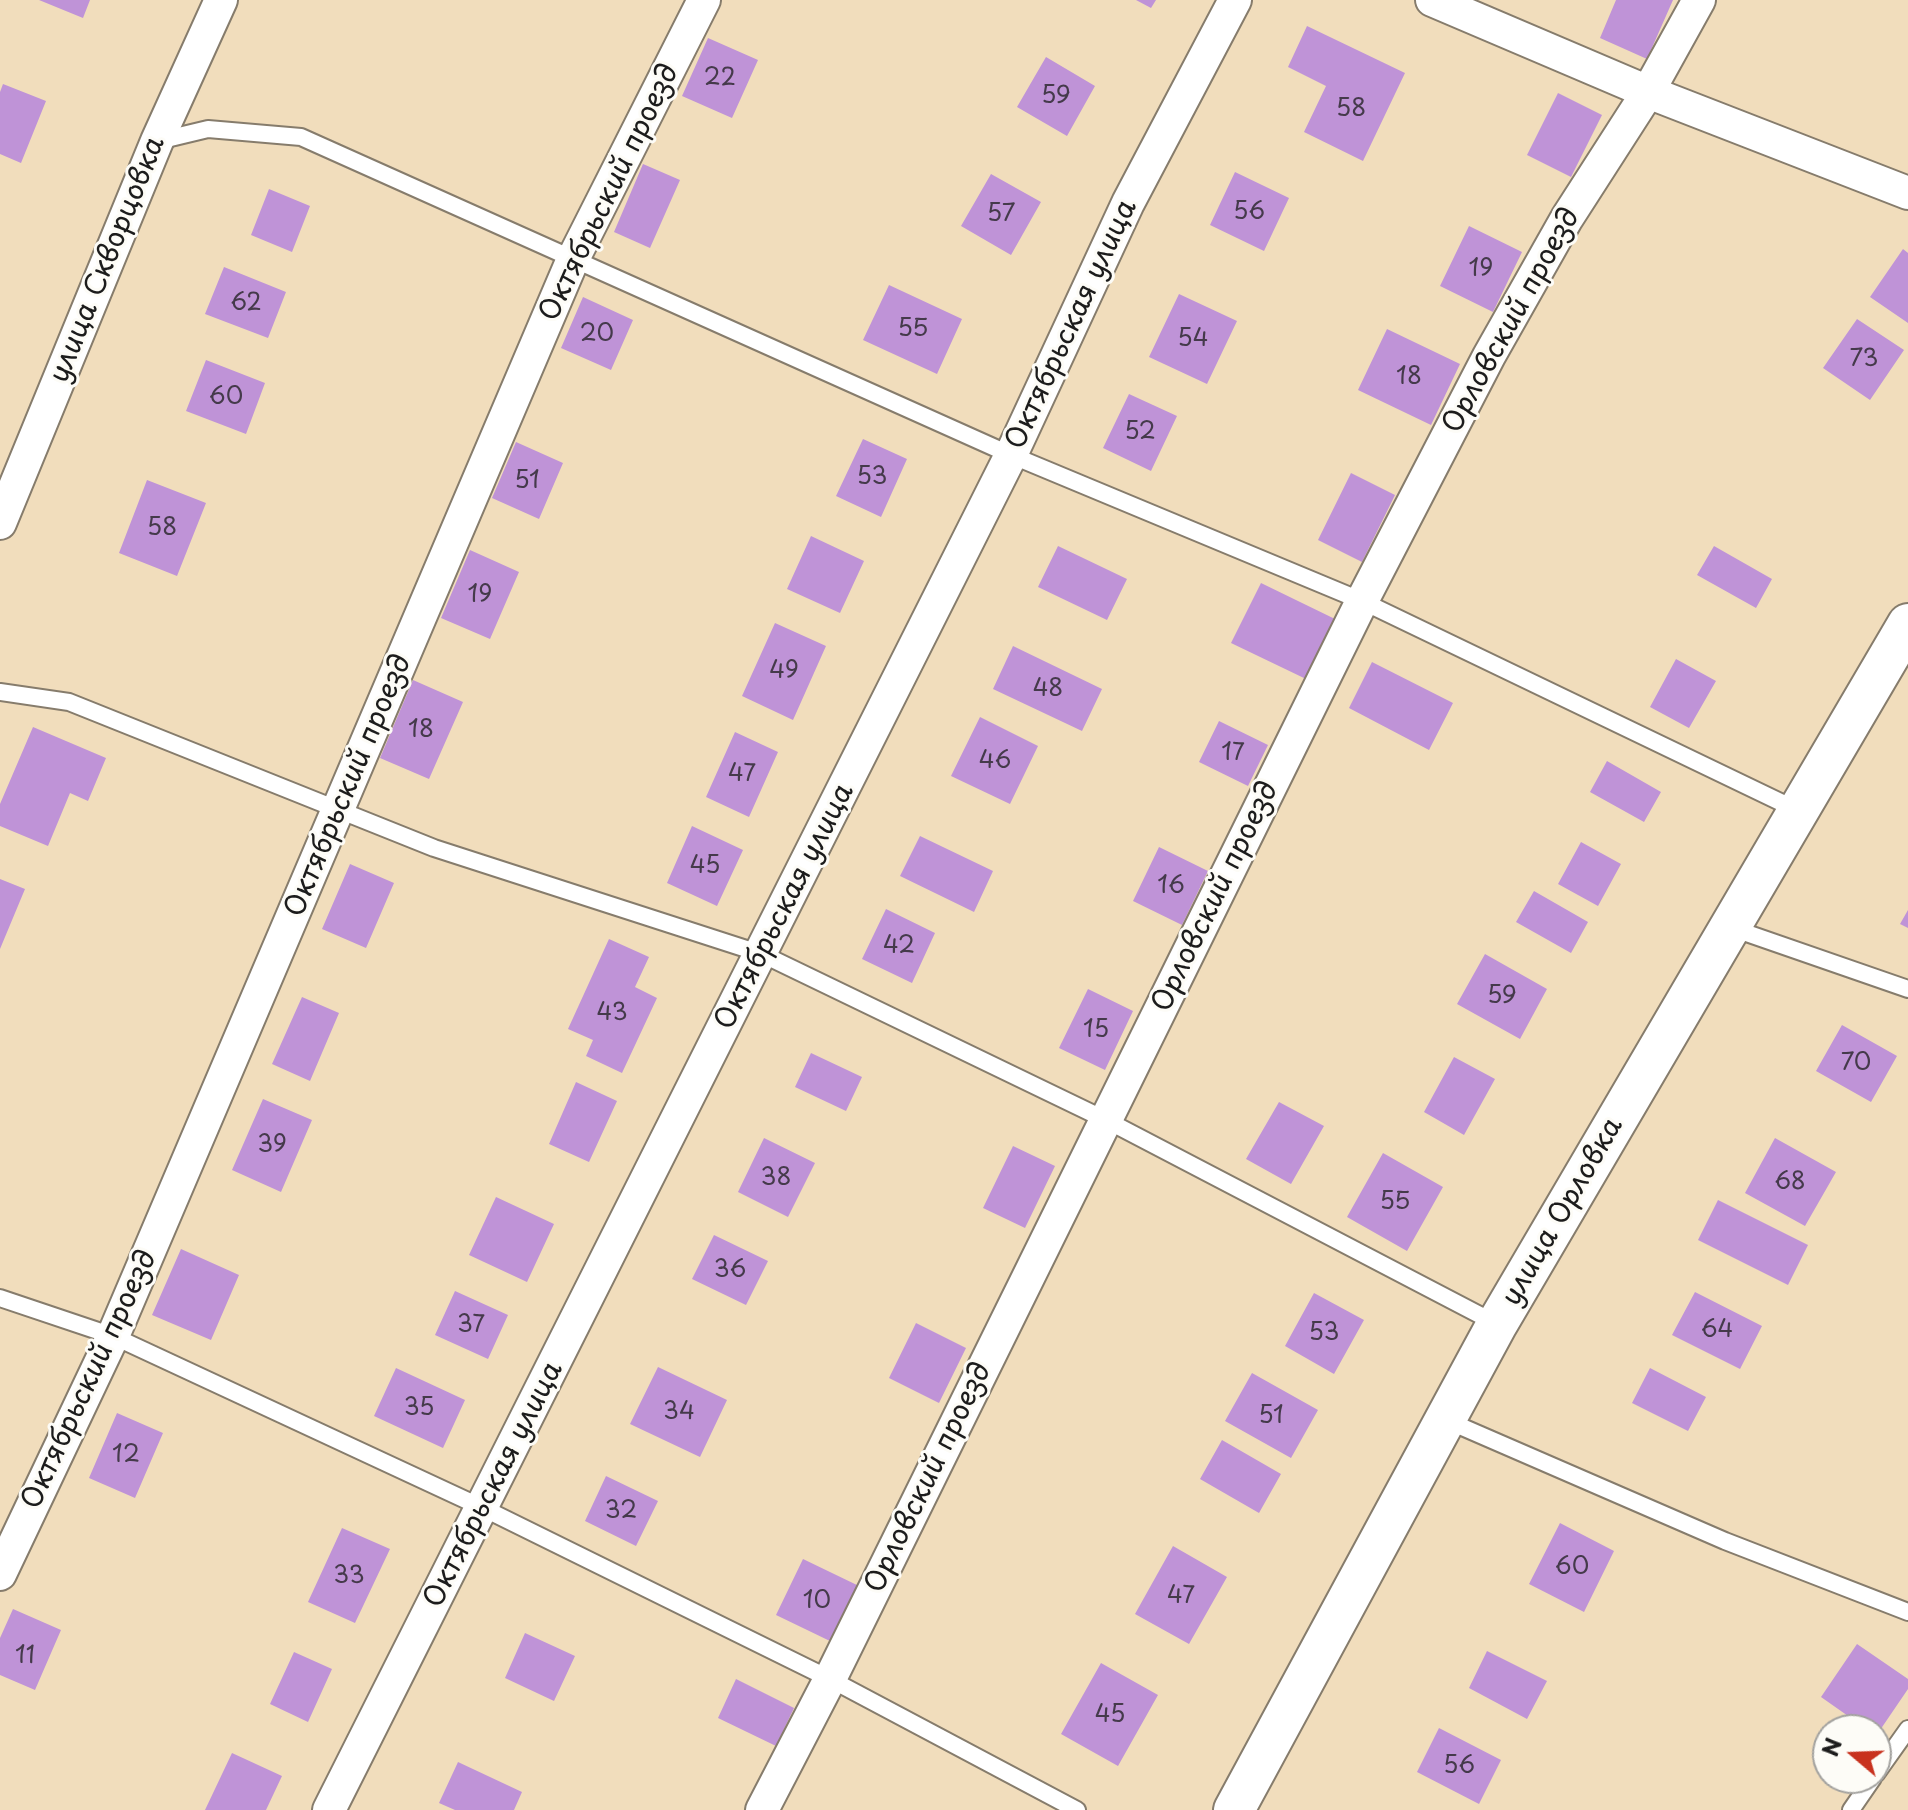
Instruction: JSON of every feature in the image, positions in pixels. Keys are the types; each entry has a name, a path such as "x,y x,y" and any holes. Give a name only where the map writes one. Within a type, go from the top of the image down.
{"street":[{"name":"улица Скворцовка","path":"0,523 157,141 221,0"},
{"name":"Октябрьский проезд","path":"0,1574 113,1336 573,259 704,0"},
{"name":"Октябрьская улица","path":"329,1810 1011,455 1128,203 1235,0"},
{"path":"1432,0 1648,92 1908,193"},
{"name":"Орловский проезд","path":"762,1810 830,1679 1362,601 1497,342 1567,218 1648,92 1699,0"},
{"name":"улица Орловка","path":"1234,1810 1497,1324 1908,624"}],"lane":[{"path":"157,141 208,129 301,137 1011,455 1362,601 1799,811"},
{"path":"0,692 69,702 434,848 762,954 1106,1120 1497,1324"},
{"path":"1730,927 1908,989"},
{"path":"0,1298 113,1336 483,1508 830,1679 1077,1810"},
{"path":"1445,1419 1725,1541 1908,1612"},
{"path":"1892,1752 1908,1729"}],"building":[{"path":"39,0 90,0 83,18"},
{"path":"1136,0 1156,0 1151,8"},
{"path":"1616,0 1673,0 1647,59 1600,38"},
{"path":"1307,26 1405,73 1363,161 1304,132 1326,86 1288,67"},
{"path":"708,38 758,60 732,118 682,96"},
{"path":"1046,57 1095,86 1067,136 1017,107"},
{"path":"3,84 46,101 21,163 0,154 0,92"},
{"path":"1558,93 1602,115 1571,177 1527,155"},
{"path":"643,164 680,180 650,248 614,232"},
{"path":"1235,172 1289,198 1264,251 1210,225"},
{"path":"991,174 1041,202 1011,255 961,226"},
{"path":"269,189 310,206 292,252 251,235"},
{"path":"1469,226 1522,252 1493,312 1440,286"},
{"path":"1903,249 1908,253 1908,323 1870,297"},
{"path":"224,267 286,292 268,338 205,314"},
{"path":"889,285 962,319 937,374 863,340"},
{"path":"1179,294 1237,321 1207,384 1149,357"},
{"path":"583,297 633,320 611,370 561,348"},
{"path":"1857,319 1904,350 1870,400 1823,368"},
{"path":"1387,329 1460,364 1431,425 1358,390"},
{"path":"206,360 265,383 246,434 186,411"},
{"path":"1129,394 1177,416 1151,471 1103,448"},
{"path":"863,439 907,459 881,517 836,496"},
{"path":"516,442 563,463 539,519 492,498"},
{"path":"1351,473 1395,495 1362,562 1318,540"},
{"path":"147,480 206,503 177,576 119,553"},
{"path":"811,536 864,561 840,613 787,589"},
{"path":"1058,546 1127,579 1107,620 1038,587"},
{"path":"1714,546 1772,579 1756,608 1697,575"},
{"path":"470,550 519,572 490,639 441,618"},
{"path":"1261,583 1335,619 1306,679 1231,643"},
{"path":"775,623 826,646 793,720 742,696"},
{"path":"1013,646 1102,689 1082,731 993,689"},
{"path":"1676,659 1716,681 1689,728 1650,707"},
{"path":"1372,662 1453,703 1429,750 1349,708"},
{"path":"413,680 463,702 429,779 380,758"},
{"path":"980,717 1038,746 1010,804 951,776"},
{"path":"1219,721 1268,745 1248,786 1199,762"},
{"path":"33,727 106,758 88,801 70,793 48,846 0,826 0,804"},
{"path":"735,732 778,752 749,817 706,797"},
{"path":"1607,761 1661,792 1644,822 1590,792"},
{"path":"692,826 743,850 717,906 667,883"},
{"path":"920,836 993,871 974,912 900,876"},
{"path":"1581,842 1621,864 1598,906 1558,884"},
{"path":"1159,847 1208,871 1182,925 1133,901"},
{"path":"350,864 394,883 366,948 322,929"},
{"path":"0,879 25,889 0,949"},
{"path":"1534,891 1588,922 1571,953 1516,922"},
{"path":"886,909 935,933 912,983 862,959"},
{"path":"1908,910 1908,928 1900,924"},
{"path":"609,939 649,957 635,987 657,998 622,1073 586,1056 593,1040 568,1029"},
{"path":"1485,954 1547,989 1520,1039 1457,1004"},
{"path":"1088,989 1133,1011 1105,1070 1059,1048"},
{"path":"302,997 339,1013 310,1081 272,1064"},
{"path":"1842,1025 1897,1056 1871,1102 1816,1071"},
{"path":"811,1053 862,1077 846,1111 795,1087"},
{"path":"1454,1057 1495,1079 1464,1135 1424,1112"},
{"path":"576,1082 617,1101 589,1162 549,1144"},
{"path":"263,1099 312,1120 281,1192 232,1170"},
{"path":"1279,1102 1324,1126 1291,1184 1246,1159"},
{"path":"764,1138 815,1163 788,1217 738,1192"},
{"path":"1775,1138 1836,1172 1805,1226 1745,1193"},
{"path":"1013,1146 1055,1166 1025,1228 983,1208"},
{"path":"1383,1153 1443,1187 1407,1251 1347,1217"},
{"path":"496,1197 554,1224 527,1282 469,1255"},
{"path":"1718,1200 1808,1245 1788,1285 1698,1240"},
{"path":"714,1235 768,1261 746,1305 692,1279"},
{"path":"181,1249 239,1275 211,1340 152,1315"},
{"path":"455,1291 508,1315 488,1359 435,1335"},
{"path":"1695,1292 1762,1326 1740,1369 1672,1335"},
{"path":"1314,1293 1364,1320 1334,1374 1285,1346"},
{"path":"916,1323 966,1348 939,1403 889,1378"},
{"path":"658,1367 727,1400 700,1457 630,1424"},
{"path":"396,1368 465,1400 443,1448 374,1416"},
{"path":"1650,1368 1706,1397 1688,1431 1632,1403"},
{"path":"1252,1373 1318,1410 1291,1458 1225,1421"},
{"path":"117,1413 163,1433 135,1498 89,1478"},
{"path":"1222,1440 1281,1474 1259,1513 1200,1479"},
{"path":"606,1476 658,1501 636,1546 585,1521"},
{"path":"1560,1523 1614,1551 1584,1612 1529,1584"},
{"path":"342,1528 390,1549 355,1623 308,1602"},
{"path":"1173,1546 1227,1577 1189,1644 1135,1614"},
{"path":"803,1559 859,1586 832,1642 776,1615"},
{"path":"13,1609 61,1630 35,1690 0,1675 0,1638"},
{"path":"525,1633 575,1656 554,1701 505,1678"},
{"path":"1857,1644 1908,1679 1908,1689 1891,1714 1845,1714 1821,1697"},
{"path":"1487,1651 1547,1681 1527,1719 1469,1688"},
{"path":"294,1652 332,1669 308,1722 270,1704"},
{"path":"1101,1663 1158,1695 1118,1766 1061,1734"},
{"path":"736,1679 794,1708 776,1746 718,1718"},
{"path":"1439,1728 1501,1760 1479,1804 1417,1772"},
{"path":"232,1753 282,1776 266,1810 205,1810"},
{"path":"458,1762 522,1792 514,1810 455,1810 439,1803"}]}
